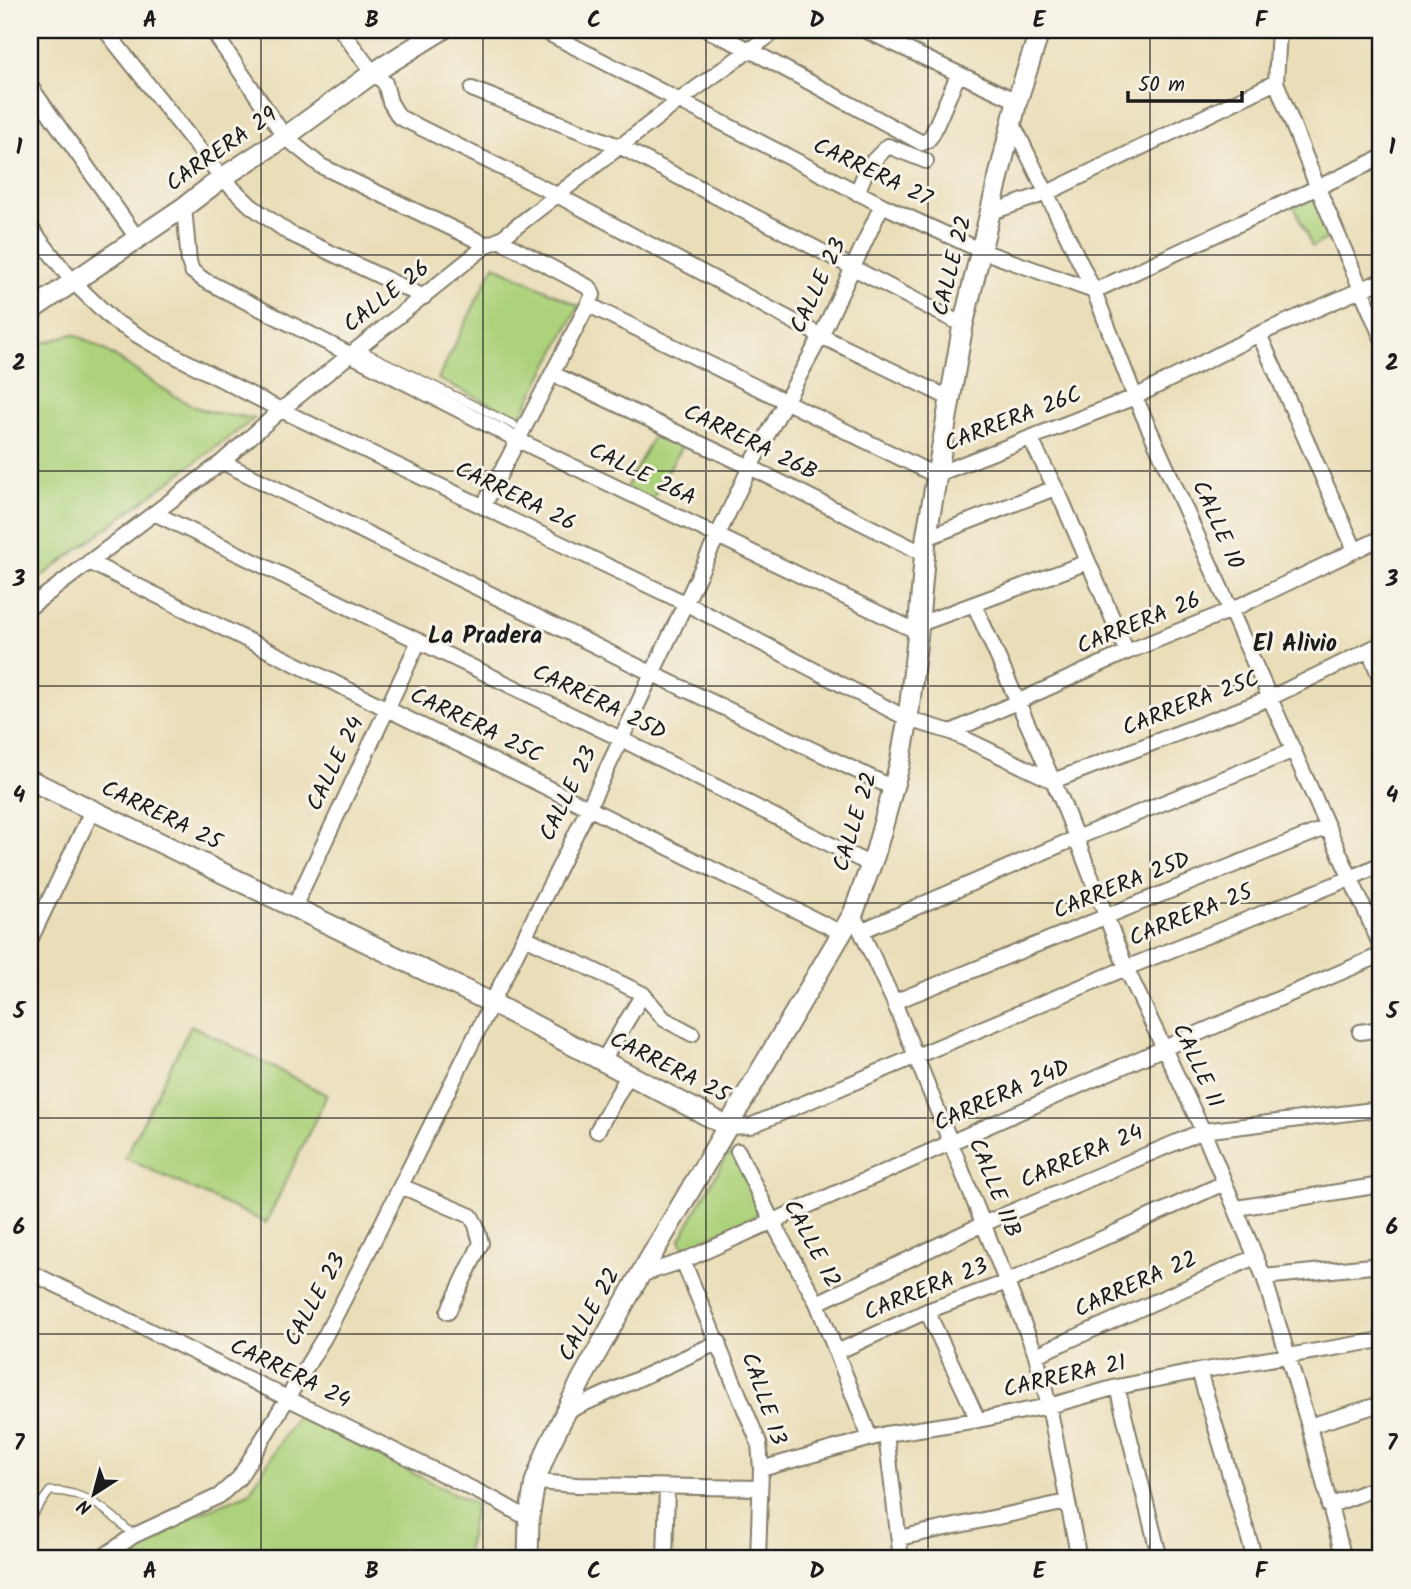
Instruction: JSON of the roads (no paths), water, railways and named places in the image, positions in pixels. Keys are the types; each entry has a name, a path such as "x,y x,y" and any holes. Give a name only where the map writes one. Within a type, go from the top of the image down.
{"street":[{"path":"105,30 222,177 251,206 289,233 424,297"},
{"path":"212,30 285,137 321,166 590,288 593,295 589,305 484,507"},
{"path":"341,30 384,83 390,102 399,117 557,195 821,336 949,398"},
{"name":"CARRERA 29","path":"30,311 184,207 222,177 285,137 373,72 442,30"},
{"name":"CARRERA 27","path":"542,30 882,205 982,251 1094,291"},
{"path":"707,30 750,50 922,143 932,135 958,75"},
{"name":"CALLE 26","path":"30,607 222,462 281,410 493,243 680,100 777,30"},
{"path":"865,30 1017,101"},
{"path":"1279,30 1276,82 1381,336"},
{"name":"CALLE 22","path":"528,1559 529,1519 535,1482 548,1448 640,1275 852,926 893,788 908,719 935,475 963,325 1017,101 1038,31"},
{"path":"992,212 1047,193 1276,82"},
{"path":"30,86 137,237"},
{"path":"472,89 621,147 963,325"},
{"name":"CALLE 10","path":"1012,122 1094,291 1135,397 1381,946"},
{"path":"857,193 868,166 888,146 926,161"},
{"path":"1094,291 1381,158"},
{"name":"CALLE 23","path":"100,1559 133,1536 219,1496 239,1478 325,1336 526,937 750,467 821,336 882,205"},
{"name":"CALLE 26A","path":"184,207 189,262 192,271 204,280 354,352 520,441 918,628"},
{"name":"CARRERA 26","path":"30,227 72,282 114,321 154,345 281,410 685,603 908,719 951,732 1054,781"},
{"name":"CARRERA 26C","path":"589,305 935,475 1135,397 1259,334 1381,281"},
{"path":"1259,334 1355,550"},
{"name":"CARRERA 26B","path":"553,374 926,546"},
{"path":"1030,438 1055,488 1127,652"},
{"path":"222,462 653,674 893,788"},
{"path":"926,546 1055,488"},
{"name":"CARRERA 25D","path":"154,513 621,739 871,865"},
{"name":"CARRERA 26","path":"951,732 1127,652 1231,610 1381,538"},
{"name":"CARRERA 25C","path":"89,562 589,807 852,926"},
{"path":"918,628 974,604 1088,562"},
{"name":"CALLE 11","path":"974,604 1054,781 1126,968 1203,1131 1264,1277 1289,1354 1344,1559"},
{"name":"CALLE 24","path":"294,907 419,641"},
{"path":"1375,647 1381,680"},
{"name":"CARRERA 25C","path":"1054,781 1270,698 1375,647"},
{"path":"852,926 1292,751"},
{"name":"CARRERA 25","path":"30,780 492,1003 729,1127 750,1126 1381,864"},
{"path":"30,940 92,811"},
{"name":"CARRERA 25D","path":"894,1002 1328,827"},
{"name":"CALLE 11B","path":"852,926 894,1002 1036,1355 1049,1406 1079,1559"},
{"path":"526,937 643,994 664,1019 692,1034"},
{"name":"CARRERA 24D","path":"640,1275 683,1261 1164,1048 1381,956"},
{"path":"602,1062 643,994"},
{"path":"1360,1032 1381,1029"},
{"path":"597,1131 628,1076"},
{"name":"CARRERA 24","path":"817,1303 983,1224 1203,1131 1381,1109"},
{"name":"CALLE 12","path":"738,1152 817,1303 870,1438"},
{"name":"CARRERA 23","path":"837,1353 928,1311 1007,1282 1224,1183"},
{"path":"1237,1208 1381,1185"},
{"path":"401,1186 471,1216 477,1224 481,1242 448,1312"},
{"name":"CARRERA 22","path":"1036,1355 1255,1257"},
{"name":"CALLE 13","path":"683,1261 759,1443 761,1469 758,1559"},
{"path":"1264,1277 1381,1265"},
{"name":"CARRERA 24","path":"30,1272 529,1519"},
{"path":"928,1311 978,1420"},
{"name":"CARRERA 21","path":"761,1469 886,1434 1049,1406 1118,1387 1199,1371 1381,1340"},
{"path":"568,1411 719,1342"},
{"path":"1199,1371 1255,1559"},
{"path":"1118,1387 1160,1559"},
{"path":"1309,1426 1381,1404"},
{"path":"886,1434 901,1559"},
{"path":"535,1482 760,1488"},
{"path":"1329,1506 1381,1486"},
{"path":"665,1559 667,1487"},
{"path":"899,1538 1067,1502"}],"lane":[{"path":"354,352 514,425"},
{"path":"30,1518 50,1491 65,1490 90,1500 112,1514 133,1536"}],"district":[{"name":"La Pradera","path":"485,636"},
{"name":"El Alivio","path":"1295,644"}]}
